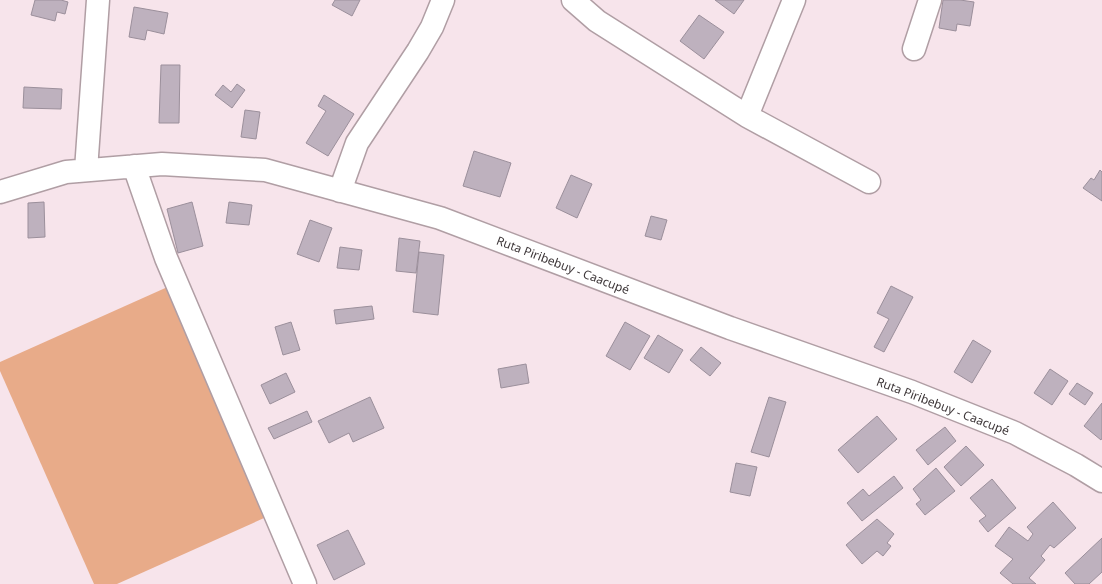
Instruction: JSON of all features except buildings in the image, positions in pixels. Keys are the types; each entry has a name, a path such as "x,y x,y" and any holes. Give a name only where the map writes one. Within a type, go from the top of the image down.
{"street":[{"path":"86,170 98,0"},
{"path":"340,191 357,143 418,52 432,27 443,0"},
{"path":"573,0 597,22 747,116 869,182"},
{"path":"747,116 794,0"},
{"path":"914,49 930,0"},
{"name":"Ruta Piribebuy - Caacupé","path":"0,192 66,172 134,166 162,164 265,170 440,218 730,328 912,392 1015,434 1076,465 1102,481"},
{"path":"134,166 166,258 305,584"}],"shaded area":[{"path":"172,285 273,514 117,584 94,584 0,371 0,362"}]}
